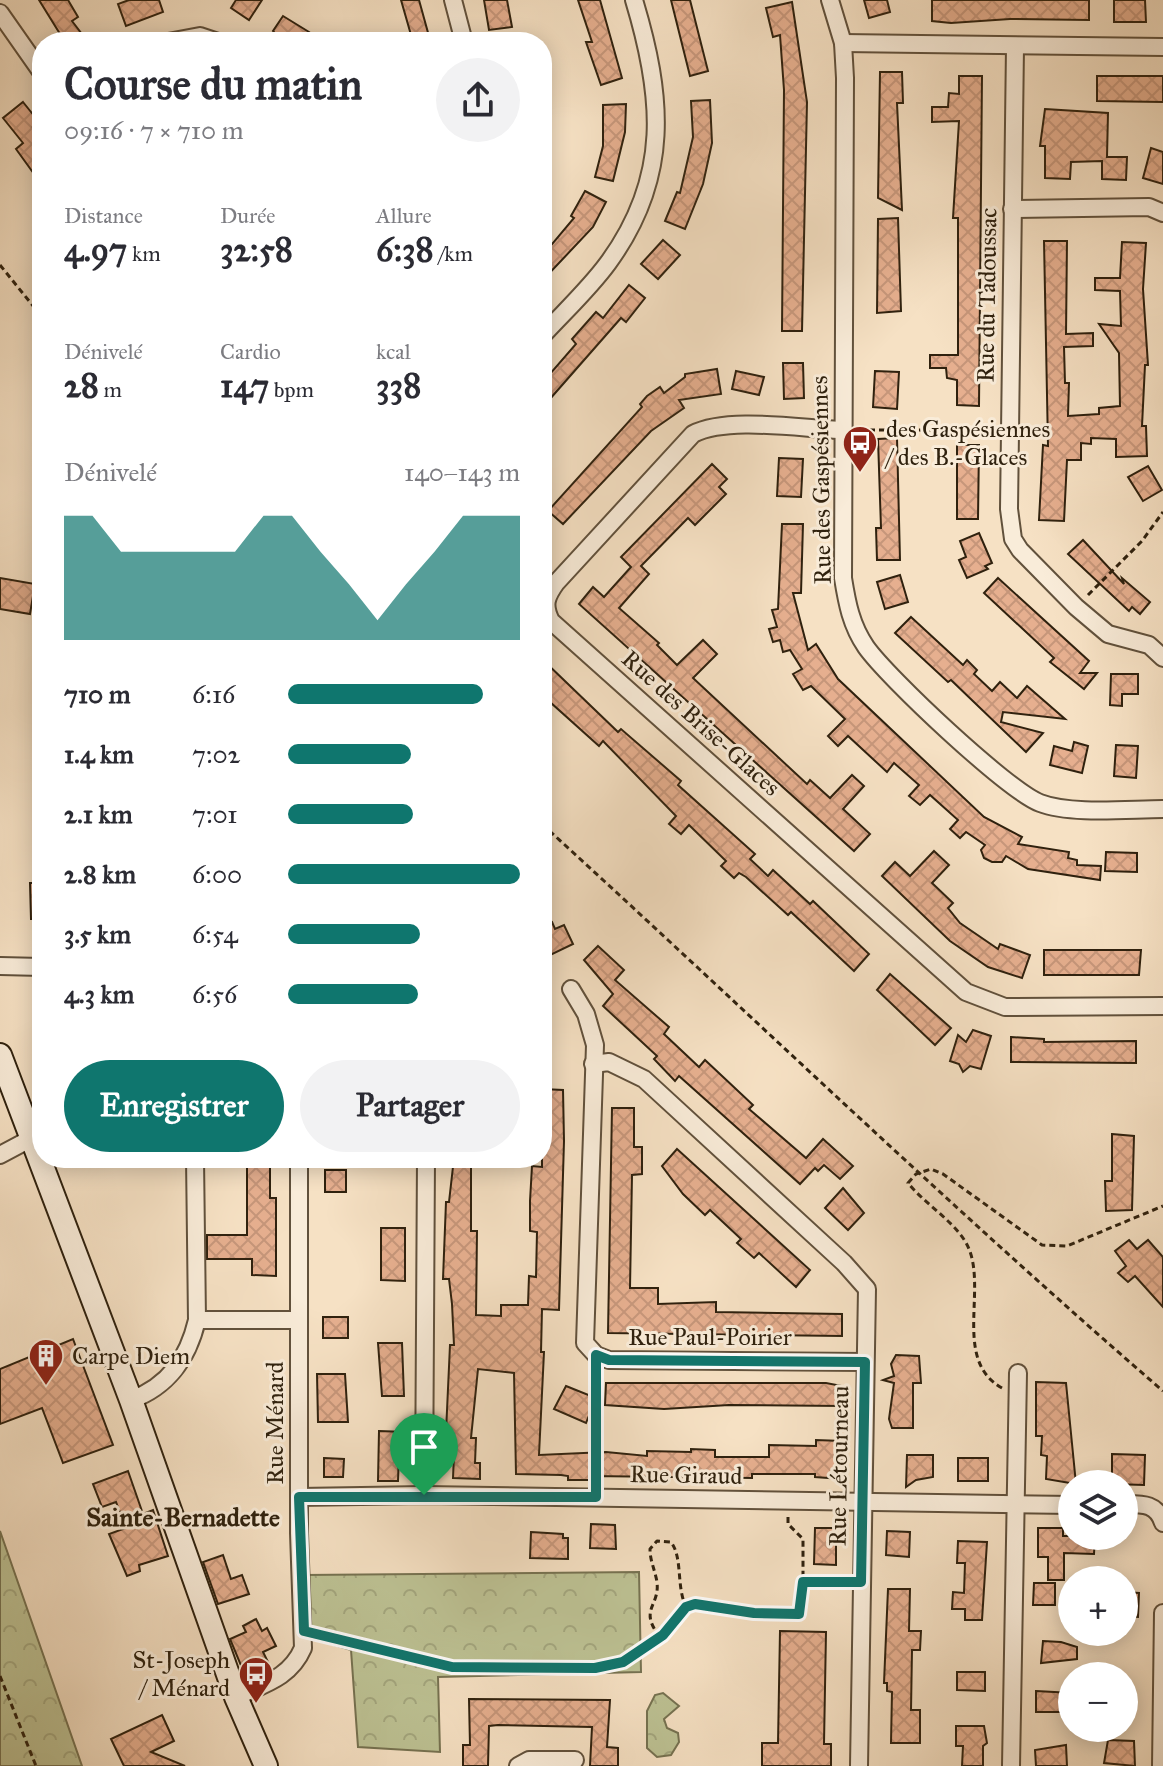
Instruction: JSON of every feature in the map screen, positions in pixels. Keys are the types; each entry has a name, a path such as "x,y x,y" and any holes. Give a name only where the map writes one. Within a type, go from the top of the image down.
{"street":[{"path":"453,0 461,32"},
{"path":"552,325 608,263 642,203 652,169 657,132 652,59 634,0"},
{"name":"Rue des Gaspésiennes","path":"830,0 843,43 843,578 852,623 867,648 998,774 1034,799 1063,808 1163,809"},
{"path":"0,13 32,59"},
{"path":"843,43 1163,47"},
{"name":"Rue du Tadoussac","path":"1015,47 1010,429 1013,539 1076,607 1108,634 1149,645 1163,658"},
{"path":"1012,209 1149,207 1163,213"},
{"name":"Rue des Brise-Glaces","path":"552,589 693,434 706,427 726,426 843,430"},
{"name":"Rue des Brise-Glaces","path":"552,622 966,992 1005,1007 1163,1006"},
{"path":"0,966 32,967"},
{"name":"Rue Paul-Poirier","path":"571,989 593,1031 585,1343 596,1355 609,1360 865,1362"},
{"path":"0,1055 32,1137"},
{"name":"Rue Létourneau","path":"593,1064 609,1062 644,1079 859,1278 867,1289 859,1766"},
{"path":"0,1155 32,1152"},
{"path":"44,1168 131,1400 236,1697 266,1766"},
{"path":"131,1400 156,1388 182,1362 197,1320 195,1168"},
{"name":"Rue Ménard","path":"236,1697 286,1675 303,1648 299,1497 299,1168"},
{"path":"424,1495 426,1168"},
{"path":"197,1320 299,1320"},
{"path":"1011,1766 1018,1373"},
{"name":"Rue Giraud","path":"299,1497 424,1495 1058,1505"},
{"path":"1138,1504 1156,1509 1163,1521"},
{"path":"1161,1766 1163,1613"},
{"path":"518,1766 529,1760 575,1760"}],"path":[{"path":"0,265 32,305"},
{"path":"843,430 1010,429"},
{"path":"1076,607 1142,541 1163,512"},
{"path":"552,833 824,1083 916,1174 1163,1391"},
{"path":"1016,1394 995,1384 981,1366 972,1324 975,1276 966,1242 908,1183 916,1174 931,1169 943,1174 1042,1245 1056,1247 1067,1246 1163,1206"},
{"path":"596,1355 596,1497"},
{"path":"304,1631 452,1667 595,1668 623,1662 660,1637 686,1607 695,1604 754,1613 799,1614 803,1539 788,1524 788,1501"},
{"path":"660,1637 649,1623 657,1588 650,1549 657,1541 671,1542 677,1551 676,1573 686,1607"},
{"path":"803,1582 861,1582"},
{"path":"0,1676 36,1766"}],"green space":[{"path":"0,1531 82,1766 0,1766"},
{"path":"639,1572 641,1672 438,1677 440,1752 358,1747 351,1650 304,1636 304,1575"},
{"path":"663,1693 679,1706 664,1719 667,1728 678,1733 679,1742 671,1755 657,1757 647,1748 647,1711 655,1695"}],"building":[{"path":"39,0 68,0 78,17 72,21 80,32 59,32"},
{"path":"129,0 159,0 163,12 126,26 118,4"},
{"path":"236,0 262,0 249,20 231,8"},
{"path":"401,0 419,0 428,32 410,32"},
{"path":"484,0 507,0 512,27 489,30"},
{"path":"578,0 600,0 622,78 601,85 586,42 592,42"},
{"path":"671,0 690,0 708,71 690,76"},
{"path":"864,0 887,0 890,12 869,18"},
{"path":"932,0 1089,0 1089,20 932,21"},
{"path":"1114,0 1145,0 1146,22 1114,22"},
{"path":"792,2 807,102 802,331 782,331 784,90 780,35 773,37 766,8"},
{"path":"283,16 309,32 274,32"},
{"path":"880,72 902,72 903,103 897,103 902,210 878,198"},
{"path":"959,76 982,76 979,406 957,405 957,380 947,378 946,368 930,368 930,355 958,355 958,218 953,218 959,121 932,122 932,107 948,107 949,93 959,94"},
{"path":"1097,76 1163,76 1163,102 1097,101"},
{"path":"710,100 712,143 703,184 685,229 665,221 677,192 680,193 693,137 691,101"},
{"path":"23,102 32,113 32,171 16,149 23,143 3,118"},
{"path":"626,104 625,132 613,181 595,177 603,146 603,105"},
{"path":"1045,109 1108,113 1107,157 1127,157 1126,180 1102,179 1102,161 1071,162 1070,179 1045,178 1045,146 1040,146"},
{"path":"1151,148 1163,152 1163,184 1143,178"},
{"path":"585,191 606,202 593,227 552,270 552,244 574,218 571,216"},
{"path":"898,218 901,311 877,313 878,219"},
{"path":"663,240 680,255 658,279 641,264"},
{"path":"1044,241 1067,241 1066,334 1093,333 1093,346 1064,347 1065,383 1069,383 1068,416 1099,414 1099,408 1120,406 1119,353 1099,324 1121,326 1120,291 1095,290 1095,278 1120,278 1122,242 1146,243 1143,289 1148,365 1145,365 1142,426 1146,426 1147,456 1116,457 1116,439 1091,438 1091,444 1081,443 1081,460 1067,460 1064,521 1039,520 1043,445 1048,446"},
{"path":"629,285 645,298 626,322 621,318 552,397 552,372 576,344 572,339 596,312 603,318"},
{"path":"783,363 803,363 804,398 784,399"},
{"path":"717,369 721,394 679,400 684,408 651,431 563,524 552,514 552,507 642,407 640,404 647,396 660,387 664,393 685,374"},
{"path":"736,371 764,377 759,395 732,389"},
{"path":"875,371 899,372 897,409 873,407"},
{"path":"897,438 900,560 877,560 876,528 881,528 878,439"},
{"path":"957,445 979,445 978,519 957,519"},
{"path":"779,458 803,459 801,497 777,496"},
{"path":"712,464 727,479 719,487 726,494 695,525 688,518 641,566 649,574 619,608 659,643 657,645 677,665 703,640 717,654 693,678 807,784 810,780 830,798 852,775 864,786 843,809 870,834 854,851 579,604 593,587 604,597 631,567 621,557"},
{"path":"1148,466 1162,490 1143,501 1128,477"},
{"path":"782,524 803,524 801,593 793,593 808,650 816,644 838,679 984,817 1022,837 1018,844 1069,852 1068,858 1077,860 1077,865 1101,866 1100,880 1028,869 1006,856 1002,862 984,858 981,850 985,845 966,832 960,838 950,829 958,820 930,795 920,805 909,796 919,785 894,763 887,772 848,736 838,746 828,736 845,719 811,686 803,690 793,674 802,669 790,650 783,652 780,640 773,642 769,629 777,627 772,610 778,609"},
{"path":"979,533 992,563 985,566 988,569 967,578 959,560 966,557 960,541"},
{"path":"1083,540 1124,584 1122,578 1150,602 1140,614 1132,607 1129,611 1068,554"},
{"path":"900,575 908,602 885,609 877,582"},
{"path":"0,578 32,583 30,614 0,609"},
{"path":"998,578 1089,661 1080,673 1097,673 1084,689 1050,662 1054,658 984,593"},
{"path":"911,617 963,665 967,660 977,670 974,674 992,691 1000,682 1017,698 1027,686 1065,719 1003,712 1001,722 1043,733 1026,752 951,680 948,682 895,633"},
{"path":"552,669 618,732 621,729 681,781 678,785 755,854 750,859 768,876 773,870 810,904 813,901 869,954 854,971 791,912 788,915 746,877 739,873 734,878 721,866 726,861 689,825 681,834 669,824 676,816 603,741 599,746 552,704"},
{"path":"1111,674 1138,674 1138,694 1122,694 1122,706 1110,705"},
{"path":"1074,742 1088,746 1082,773 1050,765 1054,746 1072,751"},
{"path":"1116,745 1138,746 1136,778 1114,776"},
{"path":"934,851 949,865 932,883 953,903 948,908 960,923 998,949 1000,944 1030,955 1022,978 988,967 950,941 882,876 895,862 910,876"},
{"path":"1106,852 1137,853 1137,872 1105,871"},
{"path":"30,883 32,883 32,919"},
{"path":"552,922 555,929 564,925 573,944 552,954"},
{"path":"598,946 624,970 615,980 669,1027 664,1034 699,1067 705,1060 753,1105 749,1109 806,1158 823,1139 853,1166 840,1179 824,1165 818,1171 815,1168 800,1184 679,1076 675,1081 654,1059 657,1056 603,1006 613,994 584,960"},
{"path":"1044,950 1141,950 1139,975 1044,975"},
{"path":"890,974 951,1028 935,1045 877,990"},
{"path":"973,1030 991,1036 981,1069 970,1066 963,1072 959,1064 950,1061 958,1035 966,1042"},
{"path":"1011,1037 1044,1039 1044,1042 1136,1041 1136,1063 1011,1062"},
{"path":"552,1089 563,1090 559,1310 542,1309 541,1352 544,1352 539,1455 606,1452 647,1456 647,1451 691,1452 691,1449 715,1450 715,1457 769,1457 769,1445 816,1446 816,1440 842,1441 841,1479 815,1477 815,1474 752,1474 752,1478 590,1476 590,1480 568,1480 568,1476 561,1475 516,1474 514,1373 478,1369 471,1438 476,1438 475,1463 480,1463 480,1479 453,1478 454,1454 445,1454 450,1345 454,1345 452,1304 449,1279 443,1279 446,1202 449,1202 453,1168 471,1168 471,1231 477,1231 476,1315 501,1316 501,1305 528,1305 529,1276 536,1277 537,1232 530,1231 532,1168 552,1168"},
{"path":"612,1108 634,1108 634,1147 642,1147 642,1174 632,1175 630,1288 658,1288 658,1304 716,1302 716,1312 842,1314 842,1336 608,1333"},
{"path":"1112,1134 1134,1136 1132,1210 1106,1211 1105,1181 1112,1181"},
{"path":"677,1149 810,1270 796,1287 759,1253 754,1258 737,1243 741,1239 710,1210 705,1215 683,1194 662,1166"},
{"path":"247,1168 270,1168 270,1198 276,1198 276,1276 252,1275 252,1259 207,1259 207,1235 247,1235"},
{"path":"325,1170 346,1170 346,1192 325,1192"},
{"path":"843,1188 864,1213 848,1230 825,1208"},
{"path":"381,1228 405,1228 405,1281 381,1280"},
{"path":"1129,1240 1137,1249 1148,1240 1163,1257 1163,1307 1135,1276 1128,1282 1118,1273 1126,1266 1115,1251"},
{"path":"323,1317 348,1317 348,1338 323,1338"},
{"name":"Carpe Diem","path":"73,1339 113,1445 63,1463 42,1408 0,1424 0,1369"},
{"path":"378,1343 402,1343 404,1396 382,1396"},
{"path":"896,1355 919,1356 921,1383 913,1383 913,1428 892,1428 889,1419 894,1383 883,1380 894,1376 891,1364"},
{"path":"317,1374 345,1374 348,1422 318,1422"},
{"path":"1036,1382 1066,1383 1075,1470 1058,1470 1058,1481 1046,1479 1047,1456 1041,1455 1042,1436 1036,1436"},
{"path":"606,1383 826,1383 842,1386 842,1406 729,1405 664,1409 605,1405"},
{"path":"566,1386 596,1398 586,1423 554,1409"},
{"path":"379,1431 405,1432 404,1454 399,1454 398,1481 378,1481"},
{"path":"1112,1454 1145,1455 1144,1485 1138,1485 1138,1470 1112,1470"},
{"path":"907,1455 933,1455 933,1477 916,1480 906,1487"},
{"path":"324,1458 344,1459 343,1477 324,1477"},
{"path":"958,1458 988,1458 988,1481 958,1481"},
{"path":"128,1471 143,1514 153,1510 168,1556 139,1565 140,1571 127,1576 109,1534 126,1528 116,1502 102,1507 93,1484"},
{"path":"591,1524 615,1525 616,1549 590,1548"},
{"path":"815,1528 836,1528 836,1565 814,1564"},
{"path":"1038,1528 1058,1528 1058,1550 1094,1550 1094,1554 1064,1553 1064,1566 1058,1566 1058,1580 1048,1580 1048,1557 1038,1557"},
{"path":"887,1531 910,1532 909,1557 886,1555"},
{"path":"531,1532 563,1534 563,1538 568,1538 568,1559 530,1558"},
{"path":"958,1541 987,1542 982,1620 965,1620 965,1609 952,1609 953,1592 964,1593 965,1563 957,1563"},
{"path":"223,1555 231,1579 242,1575 249,1594 218,1604 203,1562"},
{"path":"1034,1583 1055,1583 1055,1605 1033,1605"},
{"path":"888,1589 910,1589 909,1631 921,1631 920,1650 912,1650 911,1710 920,1710 920,1743 891,1743 892,1692 887,1691 887,1683 884,1683"},
{"path":"256,1619 262,1631 267,1628 276,1646 263,1652 271,1668 247,1680 230,1639 246,1632 243,1626"},
{"path":"780,1631 826,1632 824,1744 831,1744 831,1766 762,1766 762,1743 778,1743"},
{"path":"1043,1641 1077,1647 1077,1659 1041,1663"},
{"path":"957,1672 985,1672 985,1691 957,1690"},
{"path":"1036,1691 1058,1692 1058,1712 1036,1712"},
{"path":"469,1699 610,1700 607,1747 618,1748 618,1766 590,1766 592,1727 498,1725 489,1726 488,1766 463,1766 463,1745 470,1745"},
{"path":"162,1715 174,1741 151,1752 185,1766 124,1766 111,1739"},
{"path":"956,1726 984,1726 987,1743 983,1746 983,1766 962,1766 963,1746 956,1746"},
{"path":"1108,1742 1134,1742 1135,1766 1104,1763"},
{"path":"1066,1745 1067,1766 1036,1766 1035,1750"}],"place":[{"name":"des Gaspésiennes / des B.-Glaces","path":"860,474"},
{"name":"Carpe Diem","path":"46,1387"},
{"name":"St-Joseph / Ménard","path":"256,1705"}],"district":[{"name":"Sainte-Bernadette","path":"183,1517"}],"route":[{"path":"596,1355 609,1360 865,1362 861,1582 803,1582 799,1614 754,1613 695,1604 686,1607 663,1635 623,1662 595,1668 452,1667 331,1635 304,1631 299,1497 424,1495 596,1497 596,1355"}]}
